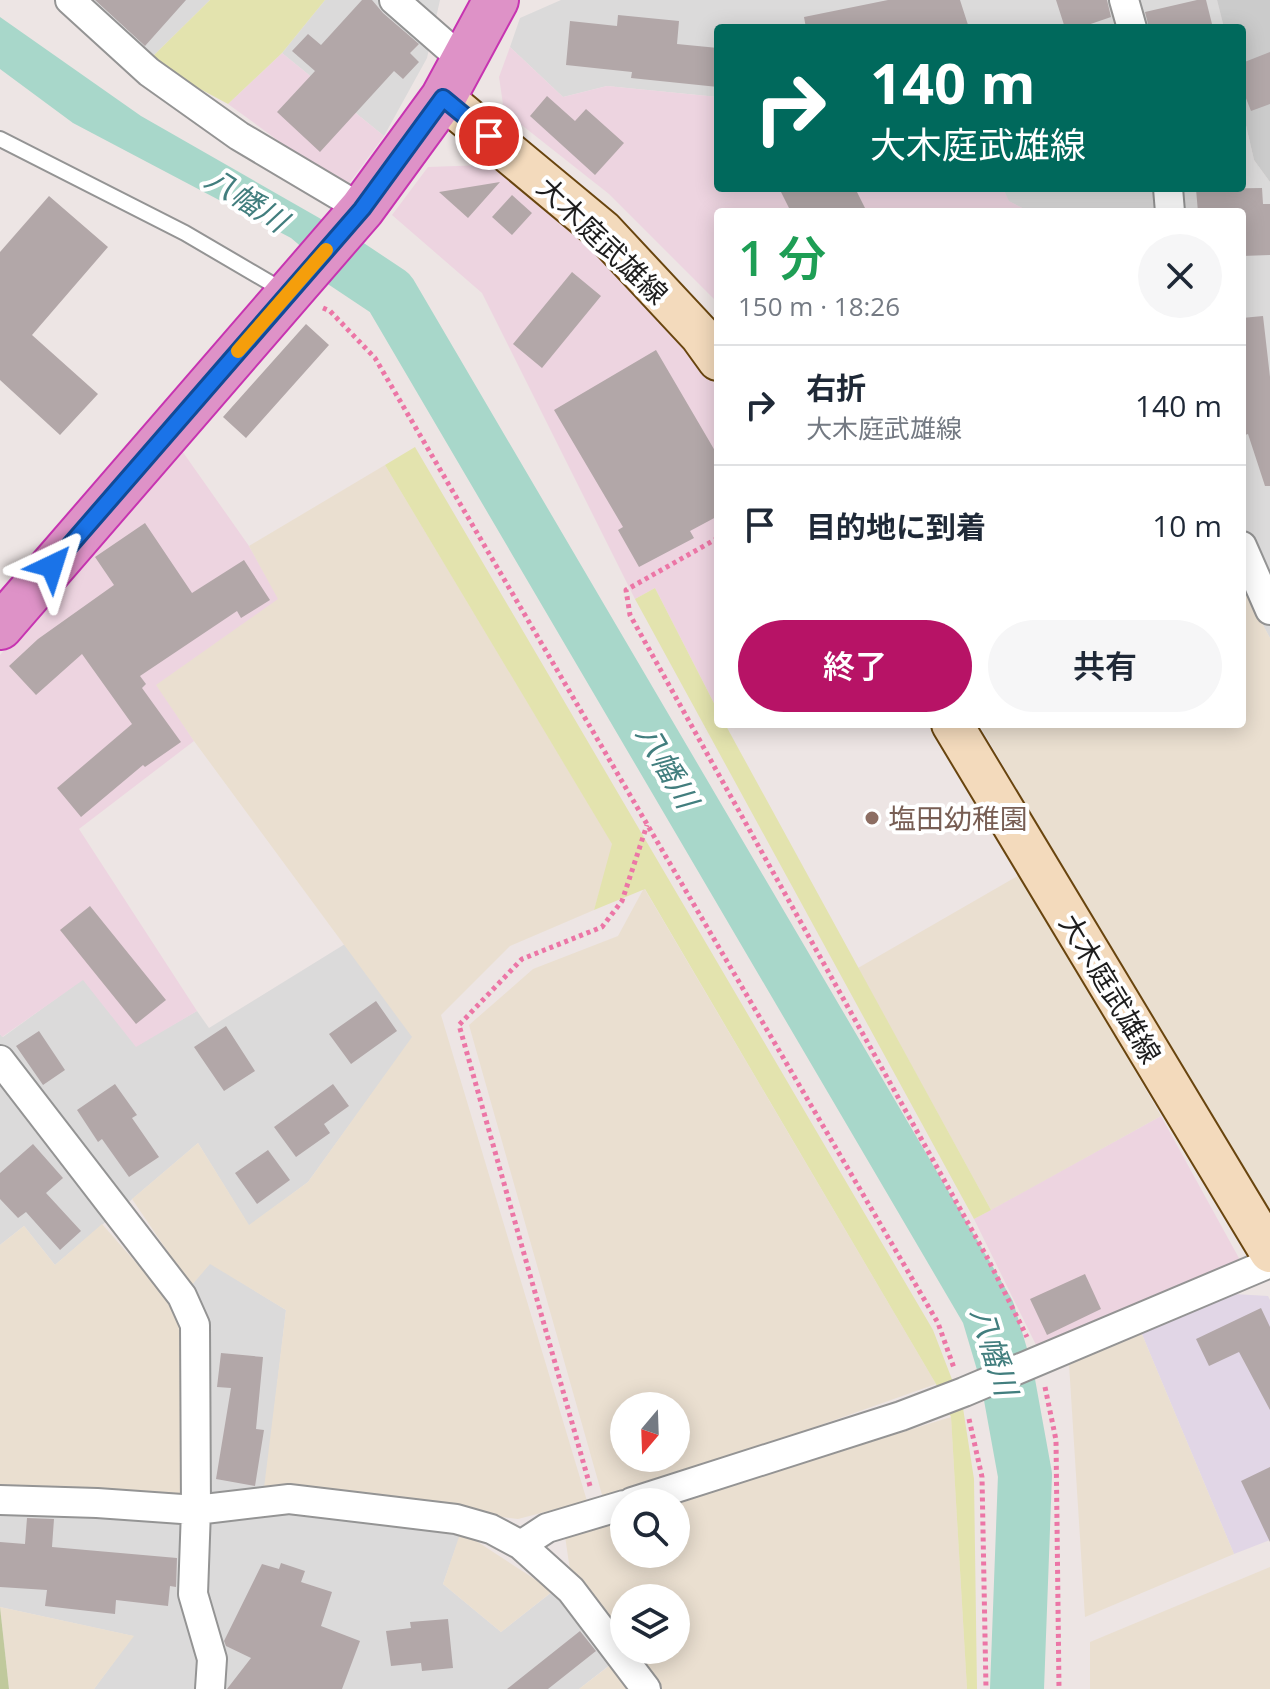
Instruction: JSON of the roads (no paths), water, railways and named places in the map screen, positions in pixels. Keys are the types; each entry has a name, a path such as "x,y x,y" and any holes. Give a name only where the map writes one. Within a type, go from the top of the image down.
{"highway":[{"path":"0,627 362,209 454,80 496,0"}],"main road":[{"name":"大木庭武雄線","path":"454,80 603,231 700,335 714,354"},
{"name":"大木庭武雄線","path":"954,728 1270,1252"}],"street":[{"path":"70,0 149,72 239,136 362,209"},
{"path":"394,0 454,80"},
{"path":"1124,0 1131,24"},
{"path":"1246,555 1270,610"},
{"path":"0,1060 182,1296 195,1325 193,1594 212,1659 210,1689"},
{"path":"676,1488 901,1416 1270,1263"},
{"path":"0,1500 196,1510 289,1499 456,1519 491,1529 521,1545 571,1590 646,1689"},
{"path":"521,1545 547,1528 610,1509"}],"lane":[{"path":"0,139 185,233 288,293"}],"water":[{"path":"0,17 141,116 328,223 399,294 376,310 291,238 73,123 0,69"}],"waterway":[{"name":"八幡川","path":"333,255 390,293 988,1312 1007,1376 1025,1475 1017,1689"}],"place":[{"name":"塩田幼稚園","path":"872,818"}]}
